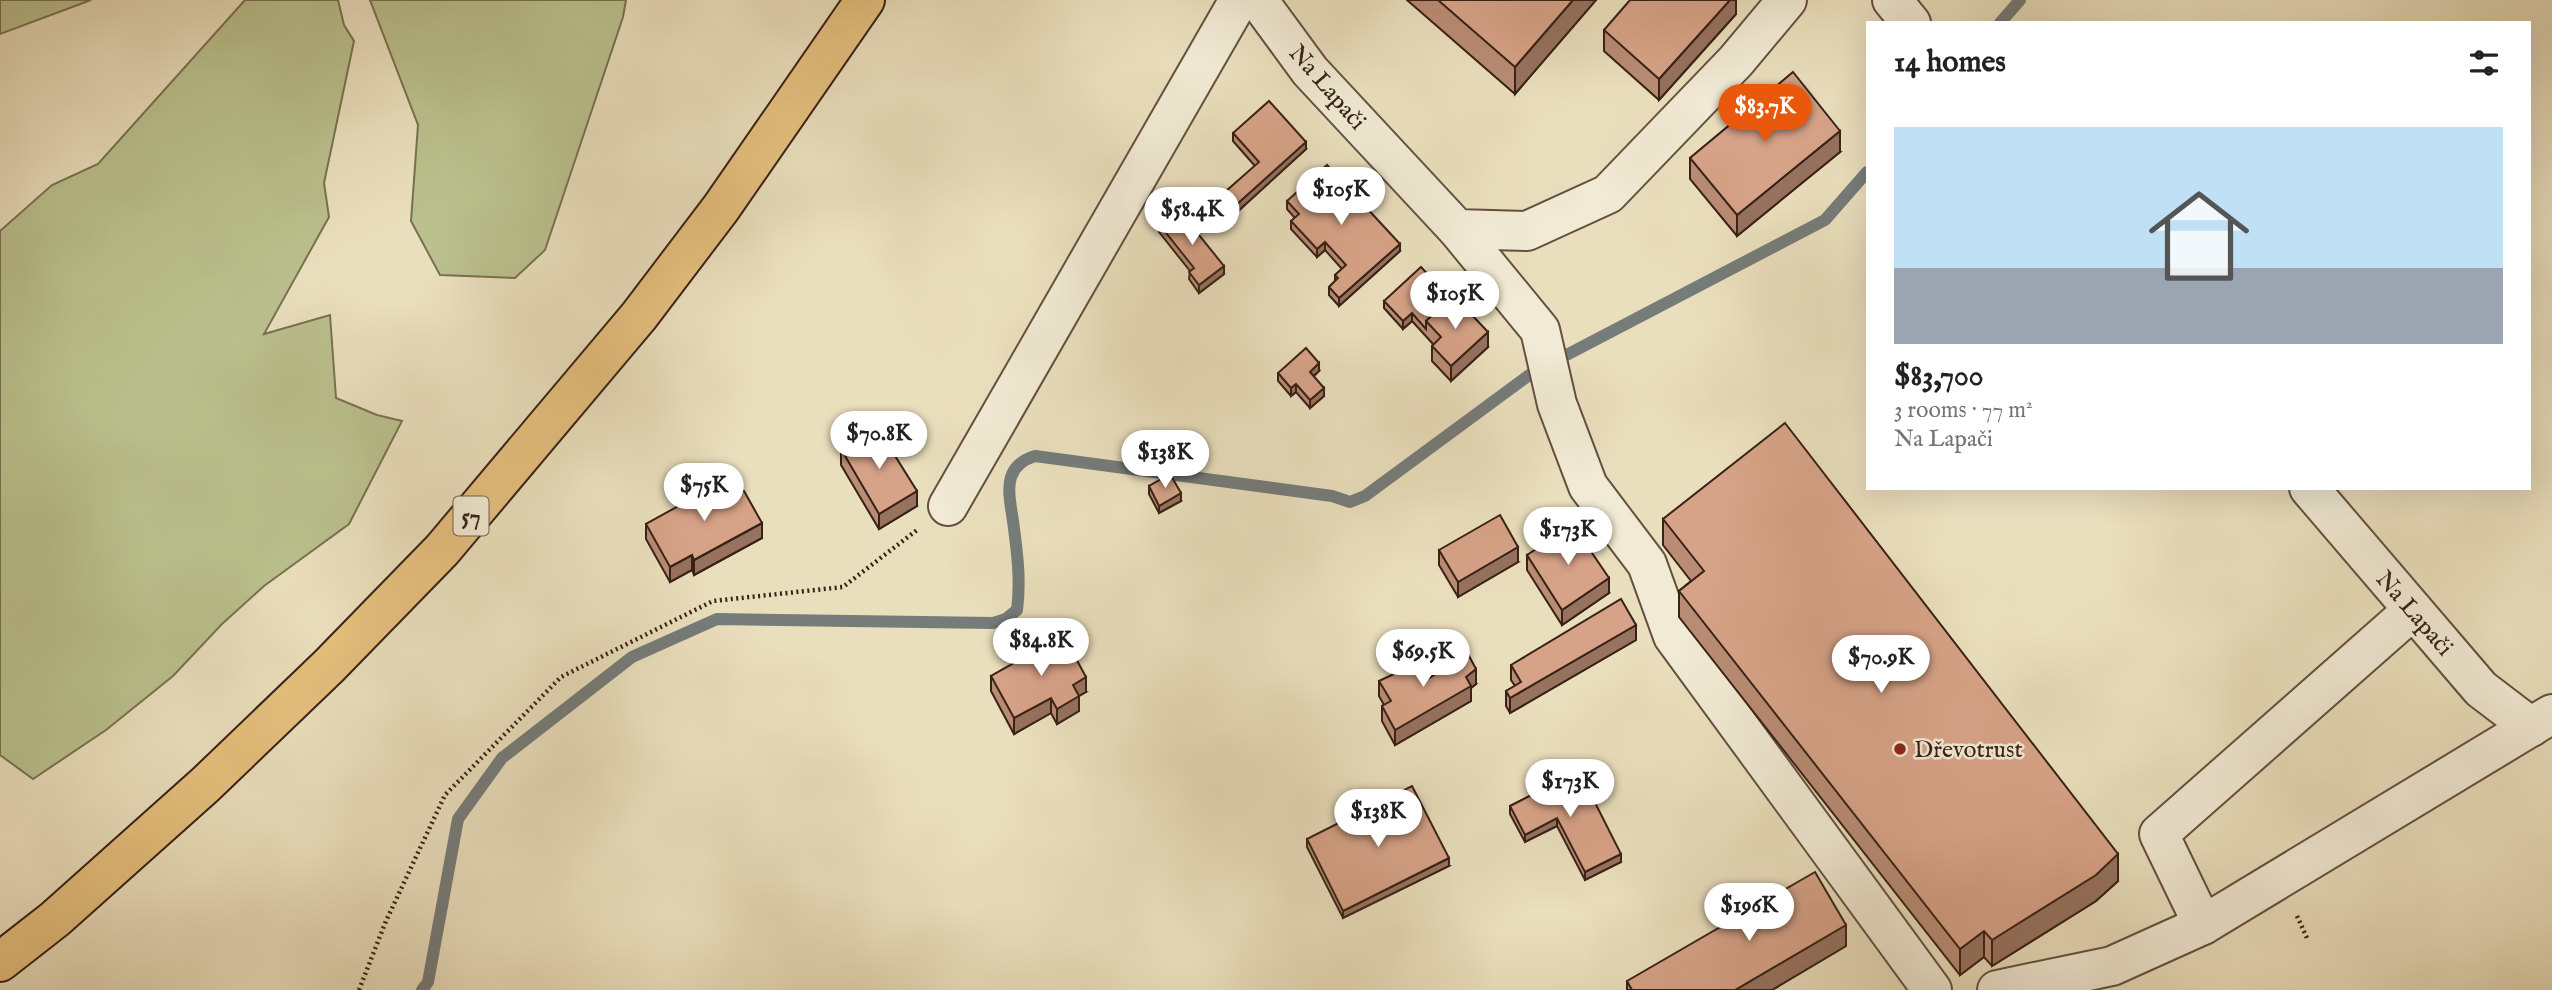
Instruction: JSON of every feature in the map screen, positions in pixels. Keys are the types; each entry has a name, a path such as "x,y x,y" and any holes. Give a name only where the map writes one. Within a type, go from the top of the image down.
{"main road":[{"name":"57","path":"0,962 55,919 205,785 329,666 442,550 648,305 721,208 865,0"}],"street":[{"path":"948,506 1239,0"},
{"name":"Na Lapači","path":"1258,0 1310,71 1457,229 1540,330 1554,392 1588,486 1647,564 1673,636 1932,990"},
{"path":"1457,229 1527,231 1608,194 1736,61 1787,0"},
{"path":"1892,0 1909,21"},
{"name":"Na Lapači","path":"2311,490 2481,689 2541,721"},
{"path":"2203,925 2159,834 2413,610"},
{"path":"1997,990 2112,966 2203,925 2541,721"}],"path":[{"path":"359,990 386,922 445,795 561,677 713,601 843,587 948,506"}],"green space":[{"path":"0,0 91,0 0,34"},
{"path":"245,0 338,0 344,25 354,41 324,183 329,217 264,334 330,315 336,398 377,415 402,421 349,524 264,586 222,624 173,676 106,730 33,779 0,755 0,231 52,185 98,164"},
{"path":"370,0 626,0 623,17 545,250 515,278 440,275 411,221 418,125"}],"building":[{"path":"1438,0 1573,0 1515,67"},
{"path":"1630,0 1730,0 1659,79 1604,30"},
{"path":"1793,72 1840,131 1737,215 1690,158"},
{"path":"1269,101 1306,142 1236,205 1225,192 1259,162 1233,133"},
{"path":"1327,165 1400,244 1339,298 1329,287 1338,278 1335,275 1346,265 1325,242 1317,249 1291,221 1299,214 1287,201"},
{"path":"1178,209 1224,266 1199,285 1189,272 1194,268 1159,224"},
{"path":"1421,267 1450,299 1426,321 1426,329 1412,313 1403,321 1384,301"},
{"path":"1454,296 1488,332 1451,366 1432,346 1441,337 1426,321"},
{"path":"1306,348 1319,363 1310,372 1324,388 1310,400 1296,384 1291,388 1278,373"},
{"name":"Dřevotrust","path":"1785,423 2118,854 2096,875 1992,940 1984,931 1960,949 1679,591 1704,571 1663,519"},
{"path":"877,427 917,491 879,514 841,449"},
{"path":"1170,474 1181,493 1159,506 1149,486"},
{"path":"727,479 731,487 744,491 762,523 694,560 692,555 670,567 646,524"},
{"path":"1500,515 1518,547 1458,582 1439,550"},
{"path":"1573,525 1609,578 1562,610 1527,555"},
{"path":"1621,599 1636,625 1510,698 1506,691 1521,682 1511,665"},
{"path":"1063,635 1086,677 1073,685 1079,696 1057,709 1051,698 1014,718 991,676"},
{"path":"1468,654 1476,669 1466,677 1471,686 1395,730 1382,706 1391,701 1379,681 1398,672 1398,665 1416,656 1429,678"},
{"path":"1579,771 1621,854 1585,872 1557,818 1525,835 1510,806"},
{"path":"1412,786 1449,858 1343,911 1307,839"},
{"path":"1815,872 1846,925 1735,990 1632,990 1627,981"}],"waterway":[{"path":"2002,21 2020,0"},
{"path":"422,990 428,982 458,819 502,758 632,657 717,619 993,623 1006,619 1017,610 1019,588 1010,482 1018,466 1035,456 1332,496 1350,502 1365,496 1532,373 1825,220 1866,173"}],"place":[{"name":"Dřevotrust","path":"1900,749"}]}
